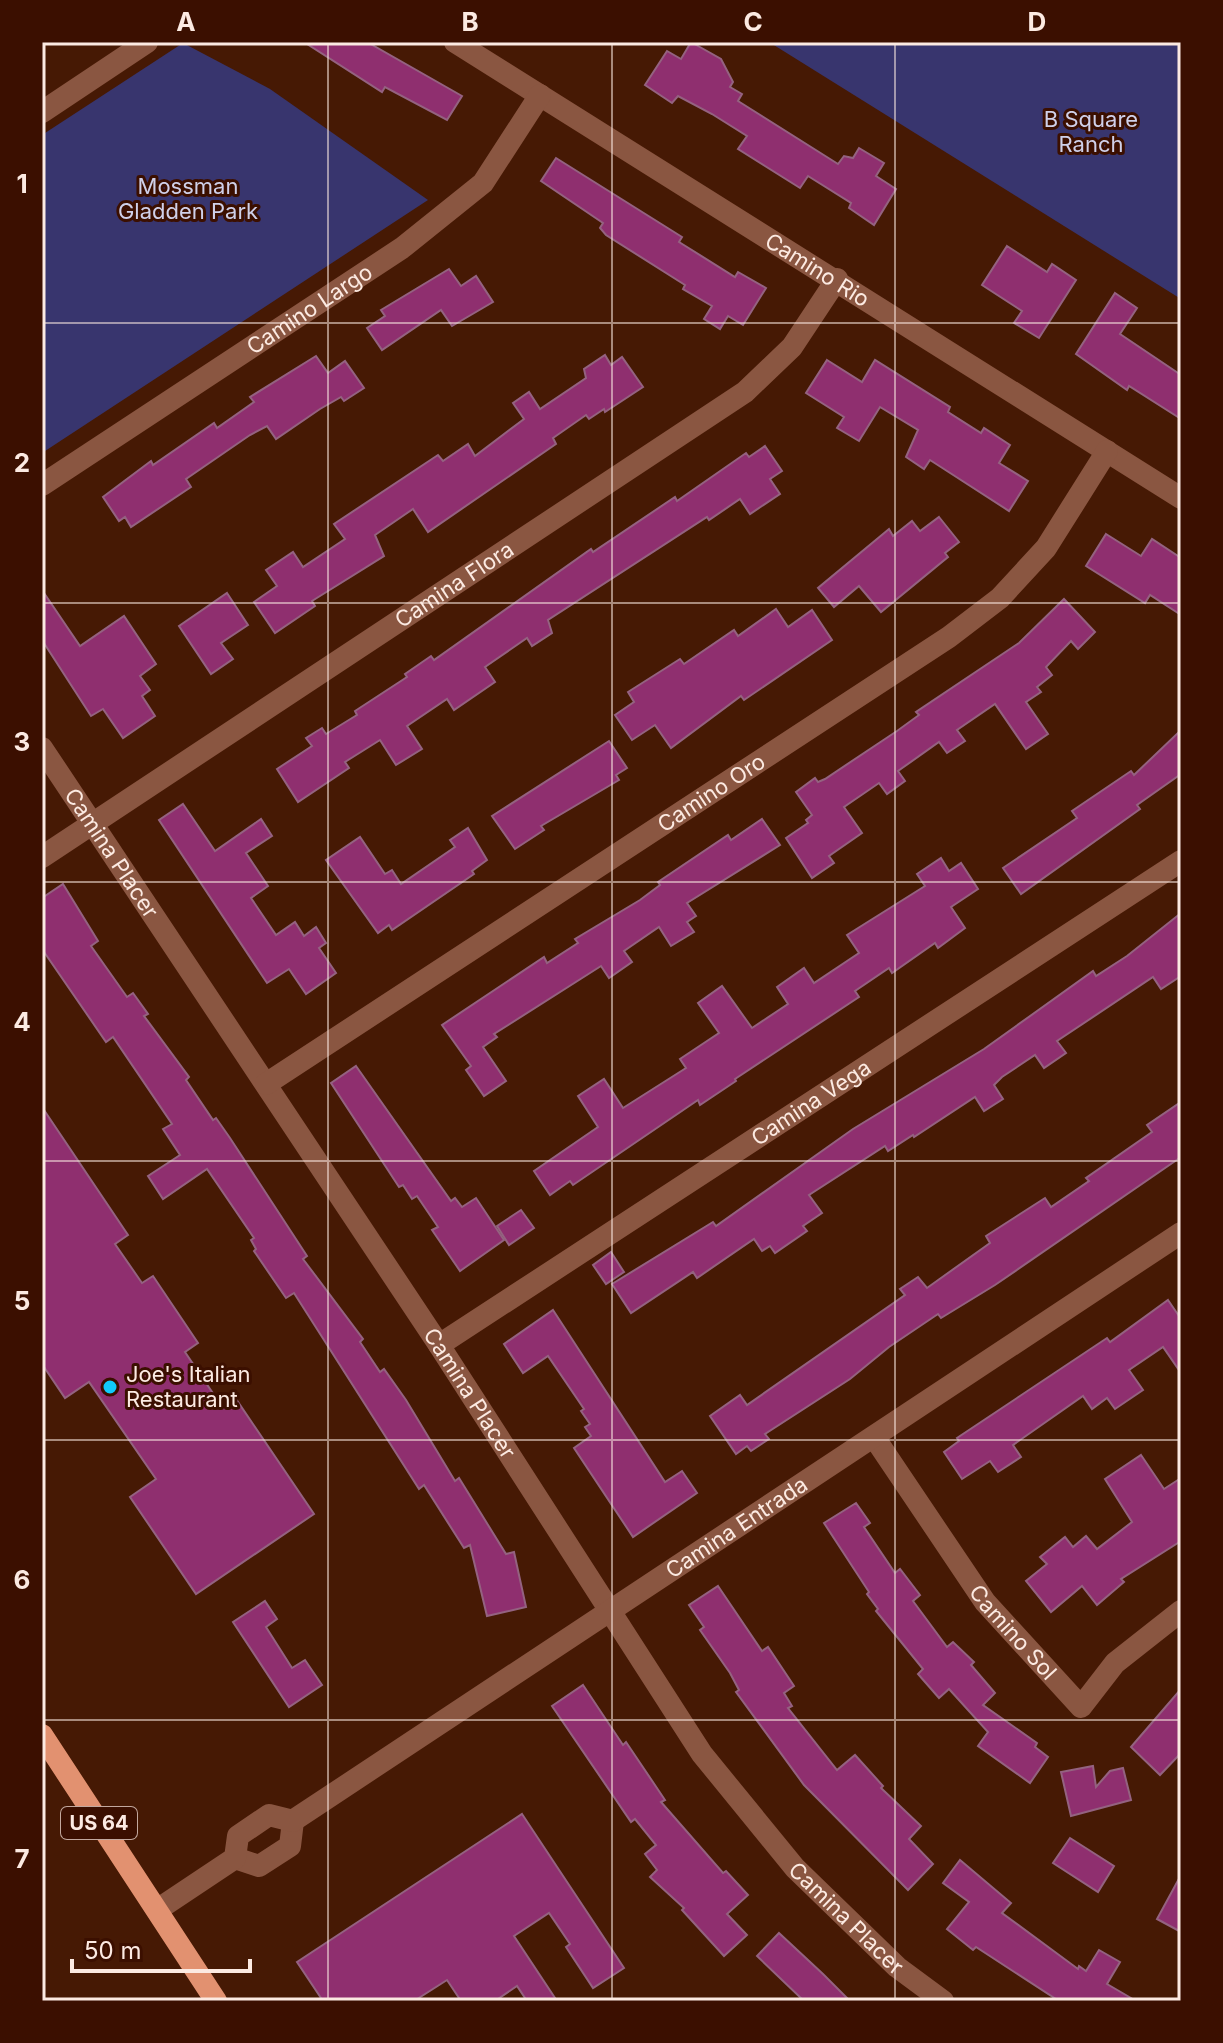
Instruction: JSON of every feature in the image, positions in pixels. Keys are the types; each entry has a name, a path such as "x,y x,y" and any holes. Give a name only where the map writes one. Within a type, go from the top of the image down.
{"highway":[{"name":"US 64","path":"42,1735 216,2001"}],"street":[{"path":"42,112 147,42"},
{"name":"Camino Rio","path":"455,42 837,279 1181,498"},
{"name":"Camino Largo","path":"42,485 402,248 448,214 483,183 540,95"},
{"name":"Camina Flora","path":"42,857 745,392 792,347 837,279"},
{"name":"Camino Oro","path":"266,1084 949,637 1000,598 1046,548 1107,451"},
{"name":"Camina Placer","path":"42,748 439,1345 613,1611 702,1754 795,1868 897,1967 943,2001"},
{"name":"Camina Vega","path":"439,1345 1181,861"},
{"name":"Camina Entrada","path":"157,1910 235,1858 238,1836 269,1815 293,1821 1181,1233"},
{"name":"Camino Sol","path":"874,1437 985,1602 1081,1707 1115,1663 1181,1611"},
{"path":"235,1858 259,1866 290,1846 293,1821"}],"green space":[{"name":"B Square Ranch","path":"769,42 1181,42 1181,299"},
{"name":"Mossman Gladden Park","path":"183,43 270,89 428,200 42,453 42,135"}],"building":[{"path":"304,42 367,42 462,96 447,120 385,87 382,92"},
{"path":"691,42 721,59 733,82 730,87 742,94 738,101 838,164 844,156 853,158 859,148 884,163 876,176 896,189 874,225 849,208 851,203 808,176 800,188 738,149 747,136 712,114 678,96 672,103 645,85 667,51 681,59"},
{"path":"556,158 682,237 679,242 735,277 738,272 766,288 743,325 728,316 720,329 704,319 712,306 683,289 685,285 606,235 600,228 603,223 541,181"},
{"path":"1007,246 1047,272 1052,264 1076,280 1039,338 1014,323 1022,311 982,285"},
{"path":"449,269 461,286 476,276 493,302 452,326 441,310 382,350 367,328 385,316 381,310"},
{"path":"1115,293 1137,308 1120,334 1181,375 1181,419 1129,386 1127,390 1076,354"},
{"path":"605,355 611,365 622,357 643,387 605,412 604,409 589,419 586,415 553,438 556,444 428,532 413,509 375,535 384,556 312,601 315,606 275,633 254,602 277,586 266,570 293,552 303,567 345,539 334,524 438,455 443,461 468,444 475,456 524,419 513,403 529,392 540,409 586,378 584,369"},
{"path":"316,356 328,373 345,361 364,388 344,401 341,397 320,409 276,439 267,426 250,435 186,479 191,487 131,527 125,517 119,521 103,497 151,461 153,465 214,423 217,428 254,402 250,397"},
{"path":"827,360 862,382 875,360 950,407 948,412 981,433 984,428 1010,445 999,463 1028,481 1009,511 930,460 924,469 906,457 918,430 880,407 859,441 837,428 844,417 806,393"},
{"path":"765,446 782,471 770,479 780,494 750,514 740,499 548,620 552,633 532,646 527,638 485,667 495,682 454,710 447,699 407,726 422,749 396,765 380,740 345,762 349,768 298,802 277,769 312,746 306,738 322,728 326,734 357,715 355,711 407,677 405,674 431,656 434,660 591,549 593,552 675,497 677,501 746,453 749,457"},
{"path":"939,517 959,542 945,553 948,557 881,612 859,586 834,607 818,588 889,529 893,536 912,521 920,531"},
{"path":"1106,534 1141,556 1152,539 1181,558 1181,615 1150,595 1145,603 1086,566"},
{"path":"42,590 80,646 124,616 156,664 140,676 150,690 142,696 155,716 123,738 103,709 91,716 42,640"},
{"path":"227,593 248,625 221,643 233,659 211,674 179,626"},
{"path":"1064,599 1095,632 1078,649 1071,641 1046,667 1052,675 1037,687 1041,692 1026,702 1048,734 1026,749 995,704 957,730 965,741 947,753 939,742 898,771 905,781 887,794 879,783 844,807 862,833 829,856 834,863 812,878 786,838 808,823 806,820 812,815 796,792 815,778 818,782 825,779 897,731 919,715 916,712 1019,643"},
{"path":"776,609 788,627 812,610 832,640 744,700 741,696 671,748 655,725 632,740 615,715 634,702 628,692 680,659 684,664 734,630 738,636"},
{"path":"1181,730 1181,774 1137,805 1140,809 1021,894 1003,868 1077,818 1072,811 1131,771 1134,775"},
{"path":"609,741 627,768 616,775 619,780 541,826 544,830 515,849 492,816"},
{"path":"183,804 215,851 261,819 272,836 246,853 268,886 251,898 276,935 295,922 304,936 316,927 326,943 319,948 336,973 306,994 289,969 267,983 159,820"},
{"path":"762,819 780,845 687,903 696,916 687,922 694,932 671,946 659,927 624,951 632,962 609,978 601,966 494,1034 497,1037 483,1047 506,1081 484,1096 466,1070 471,1066 442,1025 544,957 547,963 578,943 575,939 640,900 660,885 658,882 728,835 731,840"},
{"path":"468,828 487,860 472,871 474,874 392,930 389,925 378,933 326,860 360,837 385,874 392,870 401,884 455,847 450,840"},
{"path":"941,858 949,871 961,863 978,889 951,907 965,928 938,948 935,943 892,973 889,968 855,991 859,997 736,1081 700,1105 698,1100 573,1185 570,1181 550,1195 534,1171 598,1127 578,1096 604,1079 623,1108 686,1068 680,1059 719,1033 698,1003 722,986 752,1028 788,1004 777,987 804,968 814,983 859,953 847,935 925,886 917,874"},
{"path":"63,884 98,941 91,946 127,997 133,993 148,1014 144,1016 189,1077 186,1080 213,1120 216,1118 230,1138 307,1256 303,1259 363,1339 360,1342 380,1372 384,1369 406,1400 455,1481 459,1478 506,1554 514,1552 526,1607 487,1616 470,1545 464,1548 424,1485 419,1489 294,1293 286,1298 254,1251 256,1249 251,1240 254,1238 207,1169 163,1199 148,1176 180,1155 163,1129 172,1124 113,1037 106,1042 42,949 42,898"},
{"path":"1181,913 1181,976 1161,989 1153,977 1057,1041 1066,1053 1044,1068 1035,1055 1002,1077 994,1085 1003,1099 984,1111 975,1097 914,1137 888,1151 885,1146 809,1195 822,1213 803,1226 807,1231 775,1253 770,1246 762,1251 754,1239 697,1278 693,1272 631,1313 612,1284 713,1222 716,1226 853,1129 984,1049 1093,971 1096,976 1127,956"},
{"path":"356,1066 451,1201 455,1198 462,1207 476,1198 504,1240 460,1271 432,1230 438,1227 417,1196 412,1199 403,1185 399,1187 331,1083"},
{"path":"1181,1102 1181,1157 995,1285 941,1318 938,1314 889,1347 850,1379 765,1434 769,1439 751,1451 747,1446 736,1454 710,1416 740,1395 747,1405 905,1295 900,1289 918,1277 927,1288 990,1243 986,1236 1045,1198 1051,1207 1089,1181 1086,1178 1152,1132 1147,1125"},
{"path":"42,1107 128,1235 115,1244 142,1283 153,1276 198,1343 185,1352 223,1408 236,1399 314,1514 196,1594 130,1497 156,1479 89,1382 65,1398 42,1364"},
{"path":"521,1210 534,1228 509,1245 497,1226"},
{"path":"611,1252 624,1272 606,1284 593,1265"},
{"path":"1168,1300 1181,1319 1181,1373 1163,1347 1129,1370 1143,1390 1115,1409 1107,1398 1092,1409 1083,1396 1013,1445 1021,1457 998,1472 990,1461 962,1479 944,1452 959,1441 957,1438 1107,1338 1110,1342"},
{"path":"553,1310 665,1482 682,1471 697,1493 633,1537 574,1448 591,1436 585,1427 590,1424 581,1411 584,1409 548,1356 523,1373 504,1344"},
{"path":"1141,1455 1164,1489 1181,1478 1181,1541 1121,1579 1124,1582 1097,1605 1082,1586 1051,1612 1026,1581 1047,1564 1040,1557 1065,1537 1073,1547 1086,1536 1097,1549 1132,1522 1105,1479"},
{"path":"856,1503 870,1523 864,1527 895,1573 900,1569 920,1595 913,1601 947,1647 953,1642 974,1662 971,1665 995,1693 983,1705 1037,1743 1035,1747 1048,1757 1030,1783 978,1746 988,1732 949,1689 939,1698 918,1674 923,1669 876,1611 878,1609 867,1594 869,1592 824,1523"},
{"path":"718,1586 762,1651 768,1647 794,1686 784,1693 792,1706 788,1708 837,1770 855,1755 883,1786 881,1788 921,1826 909,1839 933,1864 908,1890 804,1785 736,1692 739,1690 730,1673 700,1630 704,1627 689,1605"},
{"path":"265,1601 277,1619 266,1627 292,1668 305,1660 322,1685 289,1707 233,1622"},
{"path":"583,1685 665,1800 661,1802 723,1873 726,1871 748,1895 727,1914 747,1935 724,1956 682,1910 684,1908 650,1877 657,1870 645,1854 656,1845 635,1819 631,1822 552,1706"},
{"path":"1181,1689 1181,1753 1160,1775 1131,1747"},
{"path":"1093,1766 1096,1787 1110,1771 1123,1768 1131,1800 1071,1816 1061,1772"},
{"path":"522,1814 624,1968 593,1988 566,1947 570,1944 549,1913 514,1936 557,2001 527,2001 517,1986 495,2001 461,2001 447,1980 414,2001 323,2001 297,1962"},
{"path":"1070,1838 1114,1866 1098,1892 1053,1863"},
{"path":"960,1860 1011,1903 1002,1913 1078,1969 1079,1966 1086,1971 1099,1950 1120,1962 1107,1984 1136,2001 1059,2001 976,1947 973,1950 947,1929 969,1902 943,1883"},
{"path":"1181,1875 1181,1932 1157,1919"},
{"path":"779,1933 850,2001 804,2001 757,1956"}],"place":[{"name":"Joe's Italian Restaurant","path":"110,1387"}]}
